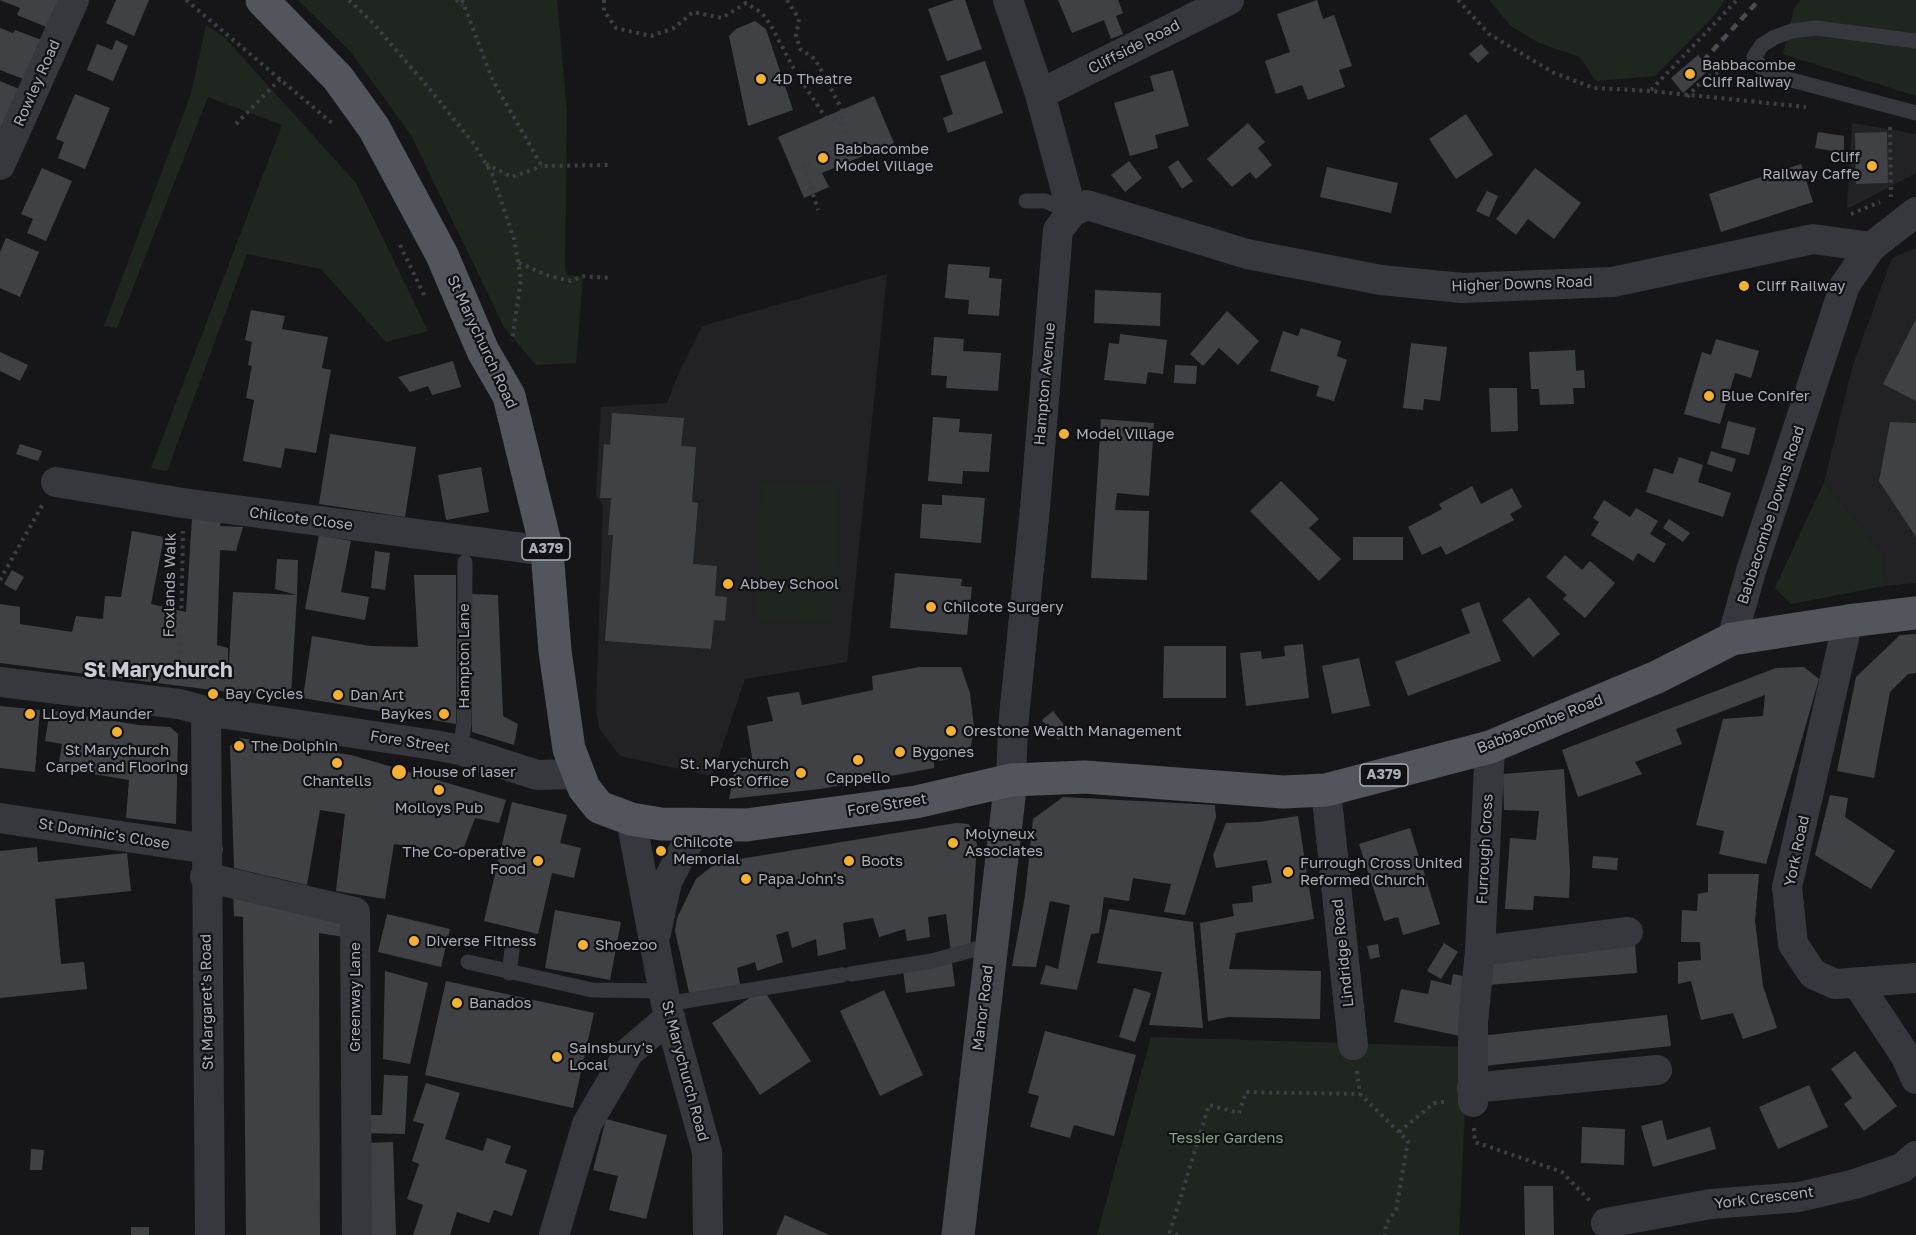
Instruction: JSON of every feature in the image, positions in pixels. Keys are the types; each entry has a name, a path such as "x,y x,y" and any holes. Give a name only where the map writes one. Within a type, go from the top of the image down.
{"main road":[{"name":"St Marychurch Road","path":"262,0 338,78 374,128 442,255 491,364 509,396 518,422 547,551 555,651 569,749 577,774"},
{"name":"Babbacombe Road","path":"1011,780 1085,777 1283,792 1326,790 1490,747 1657,677 1732,639 1916,613"},
{"name":"Fore Street","path":"577,774 584,788 599,807 631,819 662,824 768,823 916,802 1011,780"}],"street":[{"name":"Rowley Road","path":"0,165 74,0"},
{"path":"1008,0 1040,94 1072,212"},
{"name":"Cliffside Road","path":"1040,94 1229,0"},
{"name":"Babbacombe Downs Road","path":"1732,639 1751,571 1845,285 1902,201"},
{"name":"Higher Downs Road","path":"1072,212 1087,205 1247,254 1381,280 1462,288 1613,282 1813,239 1871,247"},
{"name":"Hampton Avenue","path":"1011,780 1012,727 1035,508 1058,230 1072,212"},
{"name":"Chilcote Close","path":"56,483 183,503 547,551"},
{"name":"York Road","path":"1848,621 1787,887 1792,944 1813,974 1835,984 1916,978"},
{"name":"Fore Street","path":"0,682 192,707 447,748 537,775 577,774"},
{"name":"St Margaret's Road","path":"192,707 208,768 210,1235"},
{"name":"Furrough Cross","path":"1472,1095 1473,1023 1480,951 1490,747"},
{"name":"Manor Road","path":"958,1235 1011,780"},
{"name":"Lindridge Road","path":"1326,790 1353,1045"},
{"name":"St Dominic's Close","path":"0,818 207,863"},
{"name":"St Marychurch Road","path":"631,819 667,1004 707,1152 708,1235"},
{"name":"St Marychurch Road","path":"654,945 667,882 701,823"},
{"name":"Greenway Lane","path":"207,863 355,912 357,1235"},
{"path":"1480,951 1628,932"},
{"path":"1857,983 1905,1055 1916,1079"},
{"path":"554,1235 587,1124 629,1052 667,1004"},
{"path":"1472,1095 1657,1070"},
{"name":"York Crescent","path":"1606,1223 1711,1204 1799,1197 1855,1184 1902,1168 1916,1156"}],"lane":[{"path":"1916,41 1816,28 1792,31 1775,37 1762,45 1754,57 1761,68 1780,77 1916,113"},
{"path":"1026,201 1045,201 1072,212"},
{"name":"Hampton Lane","path":"447,748 464,724 465,562"},
{"path":"468,962 509,973 667,1004 932,961 990,945"},
{"path":"509,973 512,950"}],"path":[{"path":"186,0 337,128"},
{"path":"349,0 372,21 474,144 486,164 504,206 521,279 514,337 510,349 491,364"},
{"path":"456,0 464,6"},
{"path":"462,0 493,81 542,166"},
{"path":"604,0 604,11 616,28 651,36 674,28 693,12 722,18 746,3 762,13 770,24 794,69 825,117 842,124"},
{"path":"787,0 799,20 796,35 800,49 815,59 842,110 842,124 852,143 804,166 818,210"},
{"path":"1458,0 1489,34 1554,73 1594,88 1651,91 1687,97 1817,109"},
{"path":"1651,91 1737,0"},
{"path":"1687,97 1705,78 1754,57"},
{"path":"236,124 280,79"},
{"path":"1813,239 1833,222 1902,201 1890,120"},
{"path":"486,164 512,177 542,166 611,165"},
{"path":"398,240 429,304"},
{"path":"518,262 549,276 571,281 583,276 610,278"},
{"path":"0,580 56,483"},
{"name":"Foxlands Walk","path":"183,503 192,707"},
{"path":"1353,1045 1360,1094 1408,1141 1396,1210 1386,1224 1385,1235"},
{"path":"1178,1235 1170,1232 1209,1105 1239,1113 1246,1092 1360,1094"},
{"path":"1399,1132 1434,1103 1472,1095 1475,1142 1562,1172 1583,1191 1606,1223"}],"shaded area":[{"path":"1852,123 1916,134 1916,173 1847,209"},
{"path":"1916,248 1916,583 1884,586 1883,554 1824,482 1853,365 1892,258"},
{"name":"Abbey School","path":"887,274 847,662 745,679 712,776 620,756 599,728 596,708 603,506 596,495 601,407 667,403 680,370 702,326"}],"green space":[{"path":"298,0 557,0 567,113 565,269 567,275 583,276 576,363 536,365 504,327 411,135 350,51"},
{"path":"1489,0 1725,0 1713,17 1655,76 1596,81 1580,57 1539,43 1511,26"},
{"path":"1801,0 1916,0 1916,96 1783,54 1794,8"},
{"path":"206,25 226,39 356,183 428,331 386,342 321,269 247,254 167,471 151,468 282,125 208,97 117,328 104,326 191,94"},
{"path":"762,482 837,485 832,623 756,620"},
{"path":"1824,482 1883,554 1884,586 1791,604 1775,588"},
{"name":"Tessier Gardens","path":"1151,1037 1468,1047 1459,1235 1097,1235"}],"building":[{"path":"0,0 60,0 49,28 17,15 20,8"},
{"path":"116,0 149,0 134,36 106,23"},
{"path":"954,0 965,0 982,49 947,61 928,9"},
{"path":"1058,0 1118,0 1123,13 1116,16 1123,34 1111,39 1104,20 1072,33"},
{"path":"1317,0 1323,19 1334,15 1352,66 1339,70 1345,87 1308,100 1302,85 1276,94 1265,61 1290,52 1277,14"},
{"name":"4D Theatre","path":"755,21 766,29 793,110 748,126 729,36 736,29"},
{"path":"0,28 13,33 15,30 42,40 26,80 0,70"},
{"path":"116,40 128,46 113,81 87,70 97,44 112,50"},
{"path":"1481,44 1489,53 1478,63 1469,54"},
{"name":"Babbacombe Cliff Railway","path":"1698,55 1710,69 1683,93 1671,78"},
{"path":"985,61 1003,113 948,133 943,118 953,114 940,76"},
{"path":"1173,70 1189,126 1155,135 1158,148 1130,156 1114,103 1154,91 1150,76"},
{"path":"0,81 19,89 0,130"},
{"path":"75,94 110,108 85,169 58,158 64,142 56,139"},
{"name":"Babbacombe Model Village","path":"874,96 894,143 822,173 829,187 804,198 778,137"},
{"path":"1466,114 1493,155 1456,179 1429,139"},
{"path":"1248,123 1265,142 1258,148 1272,165 1256,179 1250,172 1232,187 1207,159"},
{"path":"1818,132 1844,136 1844,153 1815,148"},
{"name":"Cliff Railway Caffe","path":"1887,132 1888,183 1856,184 1855,133"},
{"path":"1178,160 1193,181 1182,189 1168,167"},
{"path":"1129,161 1142,178 1125,192 1111,175"},
{"path":"1801,164 1813,202 1721,232 1709,194"},
{"path":"1327,167 1398,183 1391,213 1320,197"},
{"path":"42,168 72,181 46,241 27,233 33,219 21,214"},
{"path":"1535,168 1581,203 1554,239 1528,219 1516,235 1496,219"},
{"path":"1487,191 1498,196 1489,217 1476,211"},
{"path":"6,238 39,252 20,297 0,288 0,252"},
{"path":"948,264 990,267 989,278 1002,279 999,316 968,314 969,300 945,298"},
{"path":"1095,290 1161,293 1160,326 1094,323"},
{"path":"251,310 285,316 282,329 328,337 322,368 331,370 316,453 285,448 281,468 243,461 254,400 246,398 252,366 248,365 252,342 245,340"},
{"path":"1227,311 1259,341 1238,365 1219,348 1203,366 1190,354"},
{"path":"1916,319 1916,401 1883,384"},
{"path":"1301,328 1341,341 1337,356 1347,360 1334,401 1316,396 1319,386 1270,371 1283,331 1298,336"},
{"path":"1120,334 1167,340 1163,374 1148,372 1146,384 1104,380 1109,343 1119,344"},
{"path":"934,337 964,339 963,351 1001,353 998,391 946,388 947,376 931,375"},
{"name":"Blue Conifer","path":"1716,339 1759,351 1751,378 1735,373 1720,424 1684,414 1702,352 1711,355"},
{"path":"1411,343 1447,347 1440,401 1424,399 1423,410 1403,408"},
{"path":"1575,350 1576,371 1584,370 1585,388 1573,388 1574,404 1540,405 1539,389 1531,389 1529,352"},
{"path":"0,352 28,365 20,381 0,371"},
{"path":"453,361 461,387 432,395 428,386 410,392 398,377"},
{"path":"1175,365 1197,366 1196,384 1174,383"},
{"path":"1489,388 1517,388 1518,431 1491,432"},
{"path":"612,413 684,418 681,446 696,447 692,502 698,503 693,564 717,566 715,596 727,597 725,621 714,620 711,649 605,641 613,535 608,535 611,498 600,498 604,444 610,445"},
{"path":"933,417 960,419 959,432 992,434 989,472 963,471 962,484 928,481"},
{"path":"1101,419 1154,423 1149,496 1117,493 1115,510 1149,511 1147,580 1091,578"},
{"path":"1728,421 1756,428 1749,455 1721,448"},
{"path":"1890,422 1916,423 1916,537 1879,481"},
{"path":"330,434 416,447 405,517 319,504"},
{"path":"20,444 42,451 38,461 16,454"},
{"path":"1711,451 1736,459 1732,472 1707,464"},
{"path":"1679,457 1703,465 1698,482 1731,493 1723,517 1646,492 1654,468 1673,474"},
{"path":"481,467 489,512 446,520 438,475"},
{"path":"1281,481 1319,519 1309,528 1341,559 1319,581 1250,511"},
{"path":"1472,486 1481,504 1512,488 1522,507 1510,514 1514,520 1446,555 1441,546 1422,555 1408,527 1442,509 1439,504"},
{"path":"942,495 985,498 981,543 920,538 922,504 942,505"},
{"path":"1604,500 1630,517 1636,508 1658,521 1650,534 1666,544 1654,563 1638,553 1633,561 1591,535 1599,522 1593,518"},
{"path":"222,516 220,526 243,527 236,551 220,550 217,645 228,648 228,680 233,592 297,595 291,696 228,692 0,663 0,604 20,607 20,624 72,632 76,616 103,619 105,596 121,597 132,531 164,537 151,604 186,612 192,518"},
{"path":"1669,519 1690,533 1683,542 1663,528"},
{"path":"319,535 351,541 341,592 369,597 365,620 305,609"},
{"path":"1353,537 1403,537 1403,560 1353,560"},
{"path":"375,551 390,553 385,590 371,588"},
{"path":"1565,555 1582,570 1590,561 1615,583 1585,618 1563,599 1567,595 1546,577"},
{"path":"277,559 298,560 297,595 275,589"},
{"path":"12,570 24,577 16,591 4,584"},
{"name":"Chilcote Surgery","path":"895,573 962,579 961,586 972,587 967,635 890,628"},
{"path":"414,575 456,575 456,724 303,698 312,636 370,646 418,647"},
{"path":"471,594 498,595 503,716 518,724 514,745 472,732"},
{"path":"1529,597 1560,634 1533,657 1502,620"},
{"path":"1479,602 1501,661 1408,696 1395,662 1470,633 1461,609"},
{"path":"1916,634 1916,673 1908,674 1890,692 1874,778 1837,771 1856,677 1900,635"},
{"path":"1303,644 1309,698 1246,706 1240,653 1261,651 1262,659 1285,656 1284,646"},
{"path":"1164,646 1226,646 1226,698 1163,698"},
{"path":"1359,658 1370,706 1332,714 1322,666"},
{"path":"920,667 961,667 970,693 974,727 971,746 965,756 934,762 934,768 820,789 729,799 737,759 752,757 747,726 773,721 767,697 799,692 802,705 873,690 872,676"},
{"path":"1804,667 1819,679 1766,864 1719,854 1724,831 1696,825 1723,719 1763,716 1765,695 1676,729 1682,744 1635,762 1642,774 1578,797 1562,750 1776,668"},
{"path":"0,706 40,710 35,772 0,768"},
{"path":"50,710 138,725 170,727 178,734 176,824 126,818 129,780 58,768 62,744 45,741"},
{"path":"1053,711 1069,731 1058,740 1042,720"},
{"path":"240,738 351,755 506,800 499,823 475,818 461,855 394,844 385,899 336,891 345,814 320,810 307,885 234,868 230,746"},
{"path":"1564,769 1570,871 1569,898 1534,896 1533,910 1505,909 1510,838 1536,840 1539,811 1504,810 1503,774"},
{"path":"1830,795 1848,798 1845,817 1895,851 1871,889 1815,855"},
{"path":"1063,797 1215,805 1216,817 1185,915 1164,912 1171,884 1133,878 1129,901 1104,897 1099,933 1091,934 1077,990 1040,984 1046,965 1058,969 1070,905 1050,901 1036,967 1012,966 1025,896 1033,819"},
{"name":"The Co-operative Food","path":"512,802 567,815 560,843 581,848 574,878 552,873 538,934 484,921"},
{"path":"1298,816 1314,919 1236,933 1229,969 1321,971 1320,1019 1228,1017 1208,1021 1200,923 1234,916 1232,904 1253,902 1252,886 1272,883 1267,860 1216,868 1213,855 1226,823 1259,822"},
{"path":"956,823 969,824 977,844 970,951 951,952 946,914 928,917 930,937 907,941 905,929 879,937 873,918 843,923 846,949 818,956 816,939 792,948 788,931 776,935 783,962 757,971 755,962 737,968 741,990 690,997 675,931 677,918 696,879 716,863"},
{"path":"1410,828 1440,924 1403,935 1398,917 1384,921 1359,844"},
{"path":"37,847 38,862 127,853 131,891 55,899 61,964 84,962 87,989 0,998 0,851"},
{"path":"1593,856 1618,858 1617,870 1592,868"},
{"path":"1708,874 1759,874 1755,921 1763,986 1777,1028 1743,1039 1733,1013 1701,1020 1691,981 1678,984 1678,962 1701,960 1700,942 1681,942 1682,910 1697,911 1698,894 1708,892"},
{"path":"233,891 342,914 344,937 319,933 320,1235 246,1235 243,917 234,916"},
{"path":"1109,909 1193,922 1203,1028 1149,1025 1162,972 1097,963"},
{"name":"Shoezoo","path":"555,910 621,922 610,980 545,968"},
{"name":"Diverse Fitness","path":"387,914 450,929 441,967 378,952"},
{"path":"1635,942 1637,973 1487,985 1484,954"},
{"path":"1444,943 1458,952 1441,979 1427,971"},
{"path":"1378,944 1380,957 1370,959 1367,946"},
{"path":"952,963 955,986 906,993 903,970"},
{"path":"385,971 428,983 410,1064 383,1059"},
{"path":"1453,974 1472,978 1460,1036 1394,1022 1401,989 1428,994 1431,980 1451,985"},
{"path":"446,981 594,1013 573,1108 425,1075"},
{"path":"1134,988 1151,993 1135,1042 1119,1037"},
{"path":"763,989 811,1061 760,1095 712,1023"},
{"path":"884,990 923,1075 880,1096 840,1011"},
{"path":"1667,1015 1671,1046 1483,1066 1480,1036"},
{"path":"1045,1031 1136,1055 1114,1136 1074,1125 1070,1138 1030,1127 1039,1096 1028,1093"},
{"path":"1855,1051 1897,1106 1864,1131 1844,1104 1852,1098 1831,1069"},
{"path":"384,1075 408,1076 405,1134 366,1133 367,1115 382,1115"},
{"path":"426,1083 460,1093 445,1139 483,1151 487,1138 511,1146 505,1163 527,1170 512,1216 494,1210 489,1223 457,1212 450,1235 413,1235 423,1205 407,1199 419,1164 412,1161 424,1124 413,1121"},
{"path":"1809,1085 1828,1127 1778,1149 1759,1107"},
{"path":"606,1119 667,1135 646,1219 609,1210 618,1176 593,1170"},
{"path":"1662,1120 1667,1140 1710,1127 1716,1149 1653,1167 1641,1126"},
{"path":"1582,1127 1625,1129 1624,1165 1581,1163"},
{"path":"393,1142 396,1235 369,1235 366,1143"},
{"path":"31,1149 44,1150 42,1170 30,1170"},
{"path":"1524,1186 1553,1186 1554,1235 1525,1235"},
{"path":"785,1215 829,1235 776,1235"},
{"path":"131,1227 149,1227 149,1235 131,1235"}],"railway":[{"path":"1703,61 1759,0"}],"place":[{"name":"Babbacombe Cliff Railway","path":"1690,74"},
{"name":"4D Theatre","path":"761,79"},
{"name":"Babbacombe Model Village","path":"823,158"},
{"name":"Cliff Railway Caffe","path":"1872,166"},
{"name":"Cliff Railway","path":"1744,286"},
{"name":"Blue Conifer","path":"1709,396"},
{"name":"Model Village","path":"1064,434"},
{"name":"Abbey School","path":"728,584"},
{"name":"Chilcote Surgery","path":"931,607"},
{"name":"Bay Cycles","path":"213,694"},
{"name":"Dan Art","path":"338,695"},
{"name":"LLoyd Maunder","path":"30,714"},
{"name":"Baykes","path":"444,714"},
{"name":"Orestone Wealth Management","path":"951,731"},
{"name":"St Marychurch Carpet and Flooring","path":"117,732"},
{"name":"The Dolphin","path":"239,746"},
{"name":"Bygones","path":"900,752"},
{"name":"Cappello","path":"858,760"},
{"name":"Chantells","path":"337,763"},
{"name":"House of laser","path":"399,772"},
{"name":"St. Marychurch Post Office","path":"801,773"},
{"name":"Molloys Pub","path":"439,790"},
{"name":"Molyneux Associates","path":"953,843"},
{"name":"Chilcote Memorial","path":"661,851"},
{"name":"The Co-operative Food","path":"538,861"},
{"name":"Boots","path":"849,861"},
{"name":"Furrough Cross United Reformed Church","path":"1288,872"},
{"name":"Papa John's","path":"746,879"},
{"name":"Diverse Fitness","path":"414,941"},
{"name":"Shoezoo","path":"583,945"},
{"name":"Banados","path":"457,1003"},
{"name":"Sainsbury's Local","path":"557,1057"}],"district":[{"name":"St Marychurch","path":"158,670"}]}
